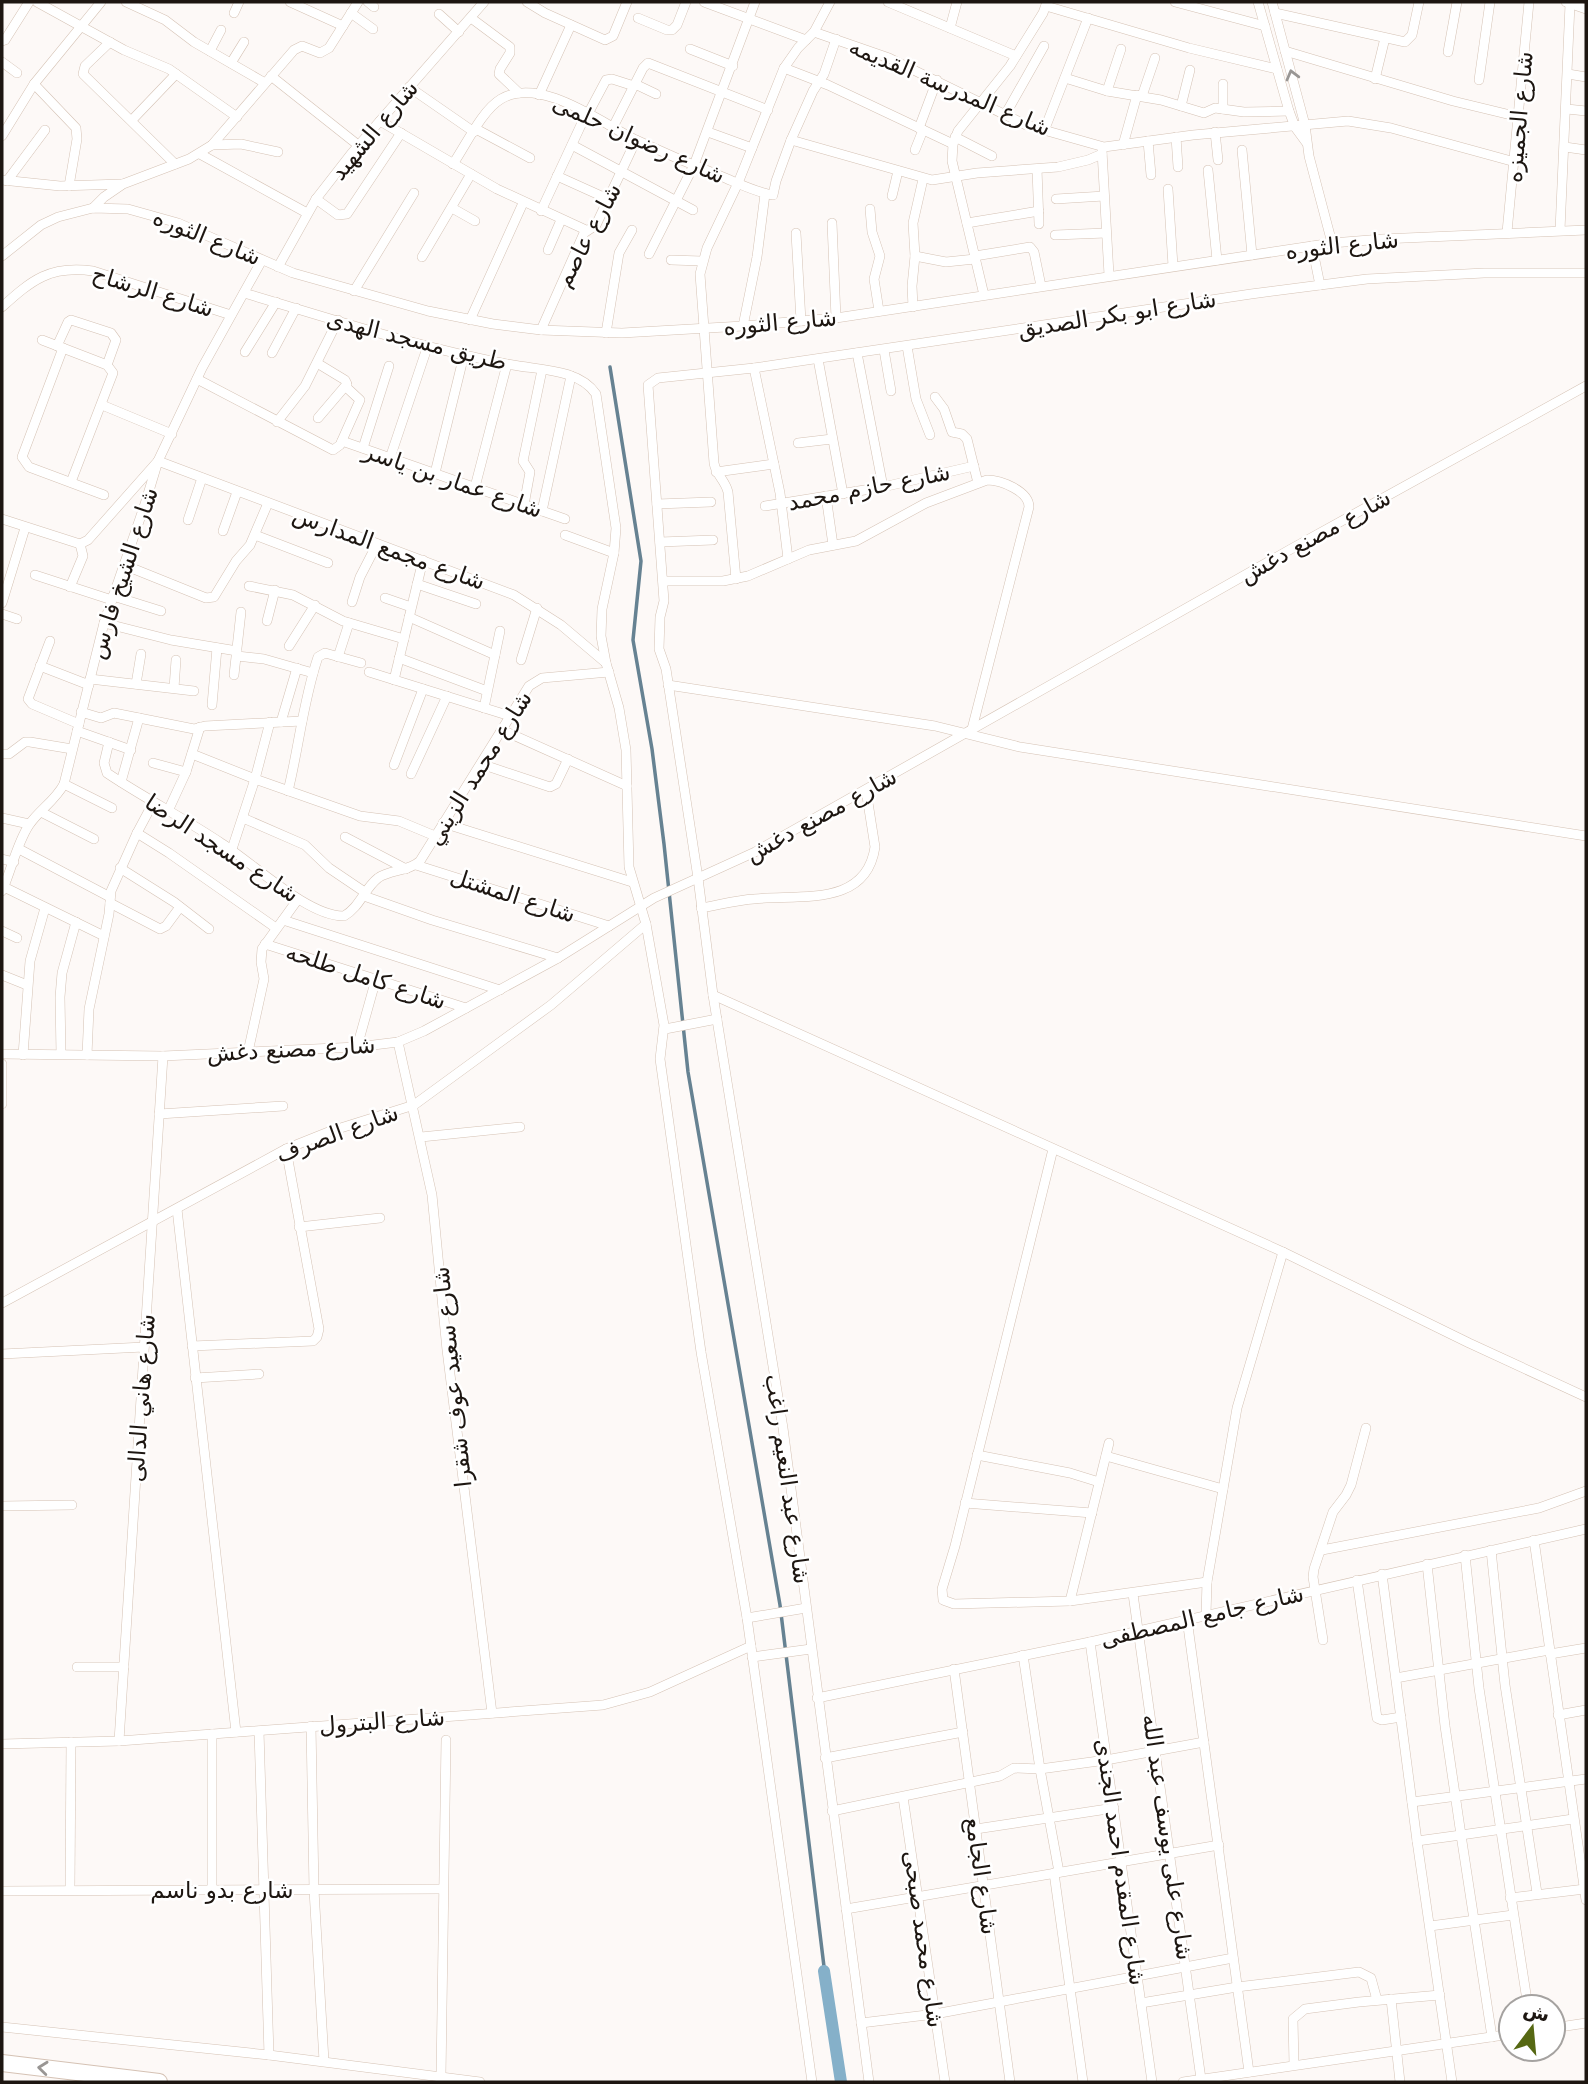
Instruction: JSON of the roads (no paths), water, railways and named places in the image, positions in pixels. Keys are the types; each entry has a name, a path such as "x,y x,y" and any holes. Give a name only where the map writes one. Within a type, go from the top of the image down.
{"highway":[{"path":"2,2063 159,2082"}],"street":[{"path":"2,41 30,2"},
{"path":"40,2 110,42 156,62 237,117"},
{"path":"2,136 34,84 101,2"},
{"path":"126,2 165,20 210,51 268,80 358,145"},
{"path":"234,13 239,2"},
{"path":"290,2 343,26"},
{"path":"93,208 123,184 200,154 212,145 298,47 306,47 320,53 329,48 358,2"},
{"name":"شارع الشهيد","path":"278,267 316,199 358,145 484,2"},
{"path":"527,2 602,39 608,39 614,34 627,2"},
{"path":"638,18 672,30 677,25 686,2"},
{"path":"704,2 806,40"},
{"path":"649,254 708,132 755,2"},
{"path":"736,579 729,492 726,483 716,472 699,287 702,261 738,183 784,68 792,54 814,32 830,2"},
{"path":"888,2 1016,56"},
{"path":"950,28 957,2"},
{"path":"1175,2 1265,26"},
{"path":"1258,2 1289,111 1300,126"},
{"path":"1272,2 1300,126 1332,243"},
{"path":"1275,13 1402,42 1410,38 1419,2"},
{"path":"1448,52 1457,2"},
{"path":"1479,80 1490,2"},
{"name":"شارع الجميزه","path":"1507,232 1529,2"},
{"path":"1560,230 1567,109 1567,3 1586,9"},
{"path":"984,295 952,162 954,141 1016,56 1047,4 1189,48 1277,69"},
{"path":"351,13 373,29"},
{"path":"439,14 459,32"},
{"path":"1044,131 1088,18"},
{"path":"471,19 510,47 510,53 499,74 519,93"},
{"path":"539,95 571,24"},
{"path":"210,51 221,30"},
{"name":"شارع المدرسة القديمه","path":"814,32 889,58 1005,115 1044,131 1102,150 1214,132 1348,121 1369,123 1424,136 1515,162"},
{"path":"1375,79 1385,38"},
{"path":"743,326 769,194 836,39"},
{"path":"110,42 85,66 83,74 175,164"},
{"path":"231,63 244,42"},
{"path":"1005,115 1045,46"},
{"path":"690,49 733,66"},
{"path":"1107,91 1121,49"},
{"path":"1285,51 1375,79 1519,117"},
{"path":"1123,145 1139,95 1155,58"},
{"path":"2,62 18,73"},
{"path":"613,127 648,63 768,110"},
{"path":"784,68 820,81 921,129 992,156"},
{"path":"1181,106 1190,70"},
{"path":"132,120 176,74"},
{"path":"1568,74 1586,77"},
{"path":"1065,78 1107,91 1139,95 1206,113 1213,108 1289,111"},
{"path":"541,211 606,80 634,85 656,94"},
{"path":"915,149 937,80"},
{"path":"34,84 76,128 77,139 69,186"},
{"path":"1223,84 1223,109"},
{"path":"409,87 475,130 530,158"},
{"path":"453,164 497,102 503,97 519,93"},
{"name":"شارع رضوان حلمى","path":"519,93 567,102 636,140 769,194"},
{"path":"1567,109 1586,111"},
{"path":"380,121 523,203 586,230"},
{"path":"4,180 45,130"},
{"path":"708,132 752,148"},
{"path":"1214,132 1218,160"},
{"path":"316,199 338,215 347,214 401,133"},
{"path":"1176,137 1178,167"},
{"name":"شارع عاصم","path":"541,330 586,230 595,227 636,140"},
{"path":"792,140 923,178 939,180 1073,164 1102,150 1109,275"},
{"path":"1148,141 1151,175"},
{"path":"212,145 241,144 278,152"},
{"path":"572,145 693,210"},
{"path":"1565,147 1586,150"},
{"path":"1242,150 1252,255"},
{"path":"200,154 307,213"},
{"path":"1037,169 1039,224"},
{"path":"1208,170 1217,260"},
{"path":"892,196 898,171"},
{"path":"422,257 471,174"},
{"path":"557,176 608,200"},
{"path":"914,307 913,223 923,178"},
{"path":"4,180 69,186 123,184"},
{"path":"1168,189 1173,266"},
{"path":"354,291 414,193"},
{"path":"1056,198 1104,196"},
{"path":"470,320 523,203"},
{"name":"شارع الثوره","path":"2,256 41,225 75,211 93,208 128,209 162,216 278,267 354,291 470,320 541,330 606,332 743,326 836,318 1332,243 1586,230"},
{"path":"452,208 474,221"},
{"path":"870,209 872,232 880,256 874,279 878,312"},
{"path":"967,223 1039,211"},
{"path":"548,250 561,220"},
{"path":"832,223 836,318"},
{"path":"606,332 619,253 632,230"},
{"path":"796,233 802,321"},
{"path":"1055,235 1106,233"},
{"path":"1312,246 1320,285"},
{"path":"915,256 946,262 1030,247 1034,252 1041,286"},
{"name":"شارع الشيخ فارس","path":"3,889 29,824 55,798 64,784 104,623 158,461 197,379 262,260"},
{"path":"671,260 702,261"},
{"name":"شارع الرشاح","path":"2,307 38,277 74,269 93,271 232,315"},
{"name":"شارع ابو بكر الصديق","path":"651,382 707,369 754,368 1320,285 1427,275 1586,273"},
{"name":"طريق مسجد الهدى","path":"244,293 464,355 571,376 590,384 596,394 616,528 614,553"},
{"path":"245,352 276,302"},
{"path":"272,353 296,308"},
{"path":"104,495 29,467 24,461 24,449 71,320 111,333 116,340 107,365"},
{"path":"277,422 300,394 338,320"},
{"path":"42,340 107,365 112,370 113,377 71,482"},
{"path":"390,457 428,345"},
{"path":"907,346 916,400 930,435"},
{"path":"884,349 891,391"},
{"path":"857,353 883,487"},
{"path":"435,473 464,355"},
{"path":"818,359 843,494"},
{"path":"317,363 345,380 346,387 360,400 339,445"},
{"path":"475,487 507,364"},
{"path":"363,449 389,366"},
{"path":"754,368 782,503 789,559"},
{"path":"524,505 530,472 523,461 542,370"},
{"path":"542,511 571,376"},
{"name":"شارع عمار بن ياسر","path":"197,379 329,449 339,445 390,457 565,519"},
{"name":"شارع عبد النعيم راغب","path":"651,382 647,389 664,601 660,617 660,649 666,664 713,995 778,1393 869,2082"},
{"name":"شارع مصنع دغش","path":"2,1054 163,1056 357,1047 398,1042 558,958 654,898 755,852 1301,543 1586,386"},
{"path":"318,418 346,387"},
{"path":"935,397 944,409 952,432 966,437 978,484"},
{"path":"102,405 172,434"},
{"path":"798,443 832,439"},
{"path":"2,519 80,544 88,540 158,461"},
{"name":"شارع مجمع المدارس","path":"158,461 497,588 537,608 561,625 607,668"},
{"path":"716,472 774,464"},
{"name":"شارع حازم محمد","path":"765,506 883,487 974,466"},
{"path":"188,520 202,478"},
{"path":"663,581 736,579 809,550 863,538 926,503 991,480 1023,493 1030,503 969,732"},
{"path":"223,531 237,492"},
{"path":"826,496 833,545"},
{"path":"657,504 711,502"},
{"path":"124,565 206,598 216,596 236,561 250,545 268,503"},
{"path":"2,603 25,527"},
{"path":"565,534 614,553 600,623 607,668 623,727 627,850 632,882 642,905 646,924 664,1029 660,1059 701,1352 747,1618 812,2082"},
{"path":"255,535 328,563"},
{"path":"660,542 713,540"},
{"path":"71,587 83,556 80,544"},
{"path":"352,602 360,577 377,544"},
{"path":"394,680 423,560"},
{"path":"35,575 161,611"},
{"path":"417,584 476,604"},
{"path":"248,586 275,590 315,605 337,619 404,639"},
{"path":"267,621 275,590"},
{"path":"385,598 411,607"},
{"path":"289,646 315,605"},
{"path":"521,660 537,608"},
{"path":"234,675 241,612"},
{"path":"2,614 17,619"},
{"path":"409,617 495,655"},
{"path":"338,657 349,622"},
{"path":"104,623 264,659 313,673"},
{"path":"484,708 500,631"},
{"path":"50,641 29,699 32,704 78,728 131,750"},
{"path":"212,705 217,648"},
{"path":"136,684 141,654"},
{"path":"288,792 318,657 322,654 361,663"},
{"path":"399,658 487,691"},
{"path":"174,688 176,660"},
{"path":"40,666 89,682 194,691"},
{"path":"281,722 296,668"},
{"name":"شارع محمد الزيني","path":"365,894 381,877 416,865 525,691 535,681 607,668"},
{"path":"369,672 510,716"},
{"path":"668,685 935,726 969,732 1020,747 1586,836"},
{"path":"394,765 423,689"},
{"path":"411,774 447,696"},
{"path":"82,712 101,718 114,713 190,729 302,721"},
{"path":"121,782 139,718"},
{"path":"232,849 270,722"},
{"path":"167,811 186,772 200,727"},
{"path":"502,730 627,786"},
{"path":"2,754 9,754 25,742 72,749"},
{"name":"شارع مسجد الرضا","path":"109,742 103,766 107,773 232,849 298,899 331,914 344,916 356,907 365,894"},
{"path":"192,754 288,792 360,816 407,823 435,836"},
{"path":"481,764 550,787 556,784 568,760"},
{"path":"153,763 186,772"},
{"path":"64,784 112,808"},
{"path":"701,908 753,899 833,894 854,885 864,874 875,847 866,790"},
{"path":"87,1055 90,1001 110,900 120,868 153,803"},
{"path":"41,812 94,839"},
{"path":"2,818 29,824"},
{"path":"243,818 305,845 329,868 365,894 432,920 558,958"},
{"path":"443,823 632,882"},
{"path":"136,833 276,928"},
{"path":"345,837 406,869"},
{"path":"19,849 160,929 166,926 180,906"},
{"path":"2,859 14,862"},
{"name":"شارع المشتل","path":"416,865 609,926"},
{"path":"120,868 180,906 209,929"},
{"path":"3,889 104,936"},
{"path":"248,1052 264,979 260,955 298,899"},
{"path":"23,1055 31,954 45,908"},
{"path":"283,920 500,990"},
{"path":"61,1054 62,973 76,922"},
{"name":"شارع الصرف","path":"2,1303 286,1149 331,1131 414,1105 470,1067 551,1005 646,924"},
{"path":"2,931 17,938"},
{"name":"شارع كامل طلحه","path":"265,944 466,1008"},
{"path":"2,975 27,985"},
{"path":"357,1047 376,979"},
{"path":"713,995 1283,1252 1586,1397"},
{"path":"664,1029 717,1019"},
{"name":"شارع سعيد عوف شقرا","path":"398,1042 421,1137 435,1218 447,1350 492,1713"},
{"name":"شارع هاني الدالى","path":"119,1741 163,1056"},
{"path":"2,1064 2,1104"},
{"path":"159,1114 283,1106"},
{"path":"421,1137 520,1127"},
{"path":"191,1346 313,1341 317,1337 319,1329 286,1149"},
{"path":"1053,1149 942,1589 943,1600 954,1604 1070,1601 1208,1582"},
{"path":"177,1209 236,1732"},
{"path":"299,1227 380,1218"},
{"path":"1206,1614 1208,1582 1237,1408 1283,1252"},
{"path":"2,1354 144,1347"},
{"path":"195,1377 259,1374"},
{"path":"1323,1640 1314,1569 1333,1512 1351,1485 1366,1428"},
{"path":"1070,1601 1109,1443"},
{"path":"977,1455 1070,1473 1099,1482"},
{"path":"1106,1456 1223,1489"},
{"path":"1322,1550 1539,1508 1586,1491"},
{"path":"965,1503 1092,1513"},
{"path":"2,1507 72,1505"},
{"name":"شارع جامع المصطفى","path":"817,1698 1090,1642 1586,1529"},
{"path":"1510,1898 1537,1894 1586,1894 1582,1848 1573,1819 1567,1781 1534,1540"},
{"path":"1490,1550 1525,1826 1537,1894"},
{"path":"1465,1555 1494,1791 1526,1993"},
{"path":"1427,1564 1455,1796 1492,2037"},
{"path":"1381,1574 1452,2082"},
{"path":"1357,1580 1377,1718 1382,1720 1401,1717"},
{"name":"شارع على يوسف عبد الله","path":"1133,1594 1201,2079"},
{"path":"747,1618 806,1608"},
{"path":"1187,1619 1249,2072"},
{"name":"شارع المقدم احمد الجندى","path":"1090,1642 1152,2082"},
{"name":"شارع البترول","path":"2,1744 119,1741 595,1706 650,1692 751,1646"},
{"path":"1396,1678 1586,1648"},
{"path":"752,1657 811,1649"},
{"path":"1023,1655 1057,1872 1083,2082"},
{"path":"77,1667 124,1667"},
{"name":"شارع الجامع","path":"954,1669 1010,2082"},
{"path":"1558,1715 1586,1710"},
{"path":"311,1726 314,1889 324,2061"},
{"path":"259,1731 269,2055"},
{"path":"825,1758 963,1732"},
{"path":"212,1734 212,1890"},
{"path":"441,2076 446,1740"},
{"path":"70,1890 71,1742"},
{"path":"832,1811 969,1780 1000,1776 1014,1768 1040,1769 1107,1760 1205,1742"},
{"path":"1412,1802 1586,1779"},
{"name":"شارع محمد صبحى","path":"903,1797 945,2082"},
{"path":"976,1829 1114,1808"},
{"path":"1417,1841 1573,1819"},
{"path":"846,1909 1219,1845"},
{"name":"شارع بدو ناسم","path":"2,1891 442,1889"},
{"path":"1430,1926 1513,1915"},
{"path":"861,2023 935,2014 1233,1958"},
{"path":"1141,2003 1237,1987 1364,1973 1372,1980 1377,2000"},
{"path":"1294,2065 1293,2019 1305,2009 1440,1995"},
{"path":"1391,1999 1400,2082"},
{"path":"1567,2026 1586,2023"},
{"path":"2,2027 324,2061 480,2082"},
{"path":"1183,2082 1497,2036"}],"waterway":[{"path":"610,367 641,561 633,640 652,749 688,1072 780,1605 826,1983"},
{"path":"824,1971 841,2082"}]}
